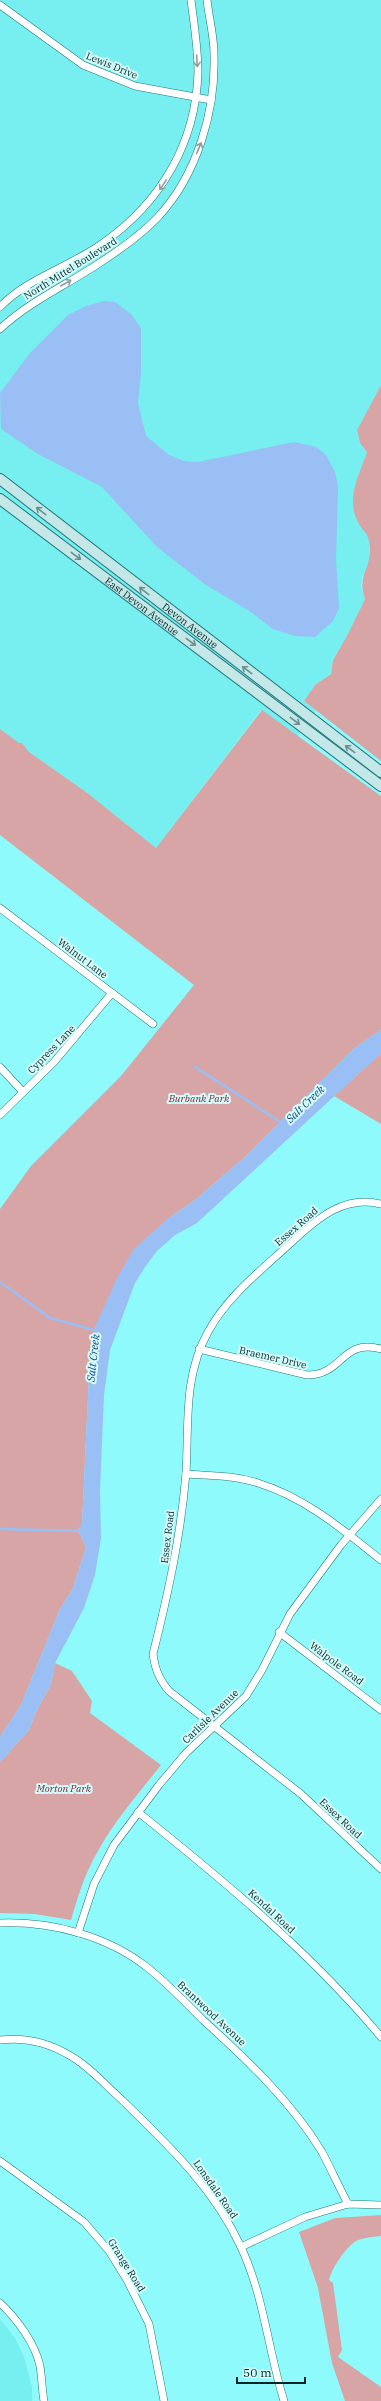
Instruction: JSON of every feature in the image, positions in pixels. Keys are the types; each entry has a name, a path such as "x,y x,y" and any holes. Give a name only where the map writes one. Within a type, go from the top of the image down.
{"main road":[{"name":"Devon Avenue","path":"0,479 381,772"},
{"name":"East Devon Avenue","path":"0,499 381,786"}],"street":[{"name":"North Mittel Boulevard","path":"0,307 37,280 103,244 137,216 163,185 175,164 185,141 195,98 198,72 190,0"},
{"name":"North Mittel Boulevard","path":"0,329 38,299 100,263 126,244 159,216 175,195 202,142 210,100 214,53 207,0"},
{"name":"Lewis Drive","path":"0,5 83,65 135,86 210,100"},
{"name":"Walnut Lane","path":"0,908 153,1024"},
{"name":"Cypress Lane","path":"0,1115 59,1056 112,993"},
{"path":"0,1067 23,1092"},
{"name":"Essex Road","path":"381,1204 358,1202 342,1205 317,1220 228,1301 199,1349 191,1375 188,1397 186,1474 177,1549 153,1654 155,1668 165,1686 302,1794 381,1869"},
{"name":"Braemer Drive","path":"199,1349 307,1375 321,1375 350,1351 360,1347 369,1346 381,1349"},
{"path":"186,1474 231,1477 257,1482 312,1507 381,1560"},
{"name":"Carlisle Avenue","path":"78,1933 88,1900 103,1864 138,1812 186,1753 246,1696 262,1670 290,1614 350,1536 381,1499"},
{"name":"Walpole Road","path":"280,1632 381,1710"},
{"name":"Kendal Road","path":"138,1812 243,1897 348,1997 381,2037"},
{"name":"Brantwood Avenue","path":"0,1923 36,1925 78,1933 117,1949 147,1967 256,2068 289,2107 321,2152 348,2204"},
{"name":"Lonsdale Road","path":"0,2040 23,2039 39,2042 71,2055 90,2070 192,2171 220,2209 241,2247 261,2300 275,2374 284,2401"},
{"name":"Grange Road","path":"0,2161 84,2222 109,2251 127,2280 149,2324 164,2401"},
{"path":"241,2247 305,2217 348,2204 381,2205"},
{"path":"0,2303 19,2326 35,2354 40,2366 44,2401"}],"shaded area":[{"path":"0,0 381,0 381,385 357,430 360,443 367,452 363,466 357,520 369,536 370,562 362,577 361,587 365,599 348,634 333,659 331,674 315,685 304,701 316,711 297,737 261,710 156,848 86,792 29,752 22,744 19,744 0,729"},
{"path":"0,2319 15,2338 24,2357 32,2387 32,2401 0,2401"}],"green space":[{"path":"381,385 381,761 304,701 315,685 331,674 333,660 348,634 365,599 362,584 370,549 367,535 359,524 354,511 353,494 367,452 360,443 357,430"},
{"name":"Burbank Park","path":"262,710 381,796 381,1030 356,1047 245,1157 195,1200 166,1220 96,1325 89,1376 82,1524 78,1530 86,1547 73,1588 60,1609 21,1705 0,1737 0,1209 31,1166 121,1076 194,985 0,835 0,729 19,743 22,743 29,752 86,792 156,848"},
{"path":"381,1053 381,1124 334,1096"},
{"name":"Morton Park","path":"55,1663 72,1671 92,1701 90,1713 161,1765 120,1818 93,1859 79,1893 71,1920 35,1914 0,1913 0,1762 29,1730 36,1712 51,1684"},
{"path":"381,2215 381,2236 368,2237 352,2244 340,2259 329,2280 333,2283 342,2350 338,2357 381,2387 381,2401 345,2401 332,2363 318,2288 299,2232 335,2218"}],"water":[{"path":"104,301 115,302 131,314 141,328 141,374 138,403 146,436 169,455 184,461 198,462 294,442 316,447 326,455 335,472 338,486 336,560 339,608 333,621 315,637 295,636 273,629 248,610 206,585 157,547 102,487 38,454 1,429 0,393 30,353 68,315 86,306"},
{"name":"Salt Creek","path":"381,1030 381,1053 197,1223 175,1235 157,1251 135,1283 110,1350 104,1395 100,1491 101,1538 95,1575 84,1608 55,1663 51,1684 36,1712 29,1730 0,1762 0,1737 21,1705 60,1609 73,1588 86,1547 78,1530 82,1524 89,1376 96,1325 117,1278 134,1249 166,1220 195,1200 245,1157 356,1047"}],"waterway":[{"path":"195,1067 282,1123"},
{"name":"Salt Creek","path":"0,1282 50,1318 98,1331"},
{"path":"0,1529 81,1531"}]}
